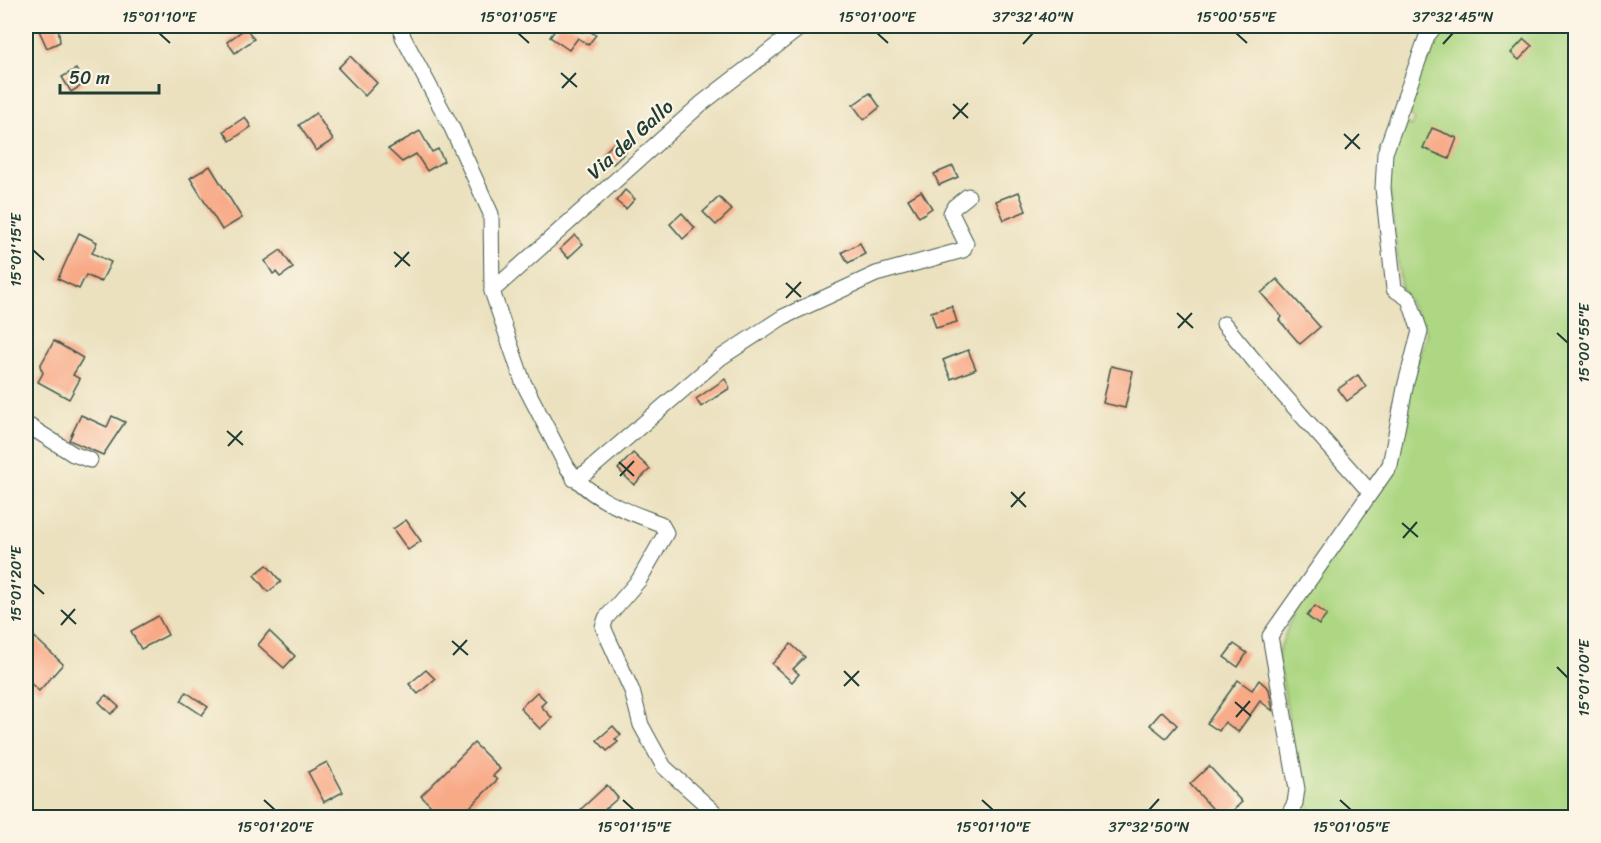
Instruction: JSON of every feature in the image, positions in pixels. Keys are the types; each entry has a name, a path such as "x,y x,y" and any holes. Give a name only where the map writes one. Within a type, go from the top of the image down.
{"street":[{"path":"400,26 403,38 452,128 491,214 492,291 523,382 574,479 591,493 661,524 666,532 639,579 606,618 603,627 632,691 641,725 664,767 721,818"},
{"name":"Via del Gallo","path":"492,291 701,104 802,26"},
{"path":"1287,818 1295,803 1296,789 1270,636 1390,465 1406,383 1420,331 1409,299 1394,289 1390,274 1383,188 1385,153 1427,36 1434,26"},
{"path":"574,479 587,472 720,358 773,323 876,274 963,250 966,243 951,213 954,207 968,196"},
{"path":"1224,324 1271,381 1370,492"},
{"path":"26,423 73,454 90,460"}],"green space":[{"path":"1440,26 1575,26 1575,817 1293,817 1295,813 1307,813 1310,807 1301,799 1278,653 1296,606 1382,485 1412,373 1427,333 1401,288 1388,179 1401,121 1411,126 1414,120 1407,109 1430,38"}],"building":[{"path":"37,26 58,26 60,42 47,48"},
{"path":"558,26 574,26 582,32 585,28 596,35 588,45 578,38 569,50 550,37"},
{"path":"246,28 254,39 235,53 227,42"},
{"path":"1524,39 1532,46 1519,60 1511,53"},
{"path":"350,56 377,83 365,96 338,68"},
{"path":"76,69 84,84 71,92 62,77"},
{"path":"870,93 880,107 864,120 853,105"},
{"path":"316,113 333,140 316,151 299,125"},
{"path":"245,117 251,127 230,141 224,131"},
{"path":"1432,128 1457,138 1449,159 1423,148"},
{"path":"420,131 432,152 438,149 444,161 427,171 416,154 402,162 388,149"},
{"path":"616,141 626,152 613,164 603,154"},
{"path":"210,166 242,218 222,230 190,178"},
{"path":"953,166 958,177 939,185 934,174"},
{"path":"625,190 635,199 626,209 616,201"},
{"path":"921,191 932,208 919,217 908,199"},
{"path":"1019,192 1026,211 1004,220 996,201"},
{"path":"719,197 732,210 716,225 703,212"},
{"path":"682,213 695,228 683,239 670,224"},
{"path":"79,233 97,242 92,253 111,262 101,282 86,275 79,289 58,279"},
{"path":"575,235 583,244 568,258 560,249"},
{"path":"860,243 865,254 848,263 842,252"},
{"path":"281,250 293,268 280,277 276,272 273,274 265,261"},
{"path":"1277,279 1320,327 1300,344 1279,320 1282,317 1261,293"},
{"path":"952,306 957,322 936,328 931,312"},
{"path":"54,341 83,358 73,375 80,379 69,399 38,382 43,373 40,366"},
{"path":"968,350 976,369 951,379 943,360"},
{"path":"1111,366 1133,371 1125,408 1103,403"},
{"path":"1358,375 1366,387 1347,401 1338,389"},
{"path":"725,379 730,388 701,407 696,399"},
{"path":"81,415 107,427 112,416 125,422 103,455 69,440"},
{"path":"633,453 650,469 634,485 618,469"},
{"path":"406,520 421,541 408,550 393,529"},
{"path":"267,565 281,582 268,592 254,575"},
{"path":"1315,606 1327,615 1319,625 1307,616"},
{"path":"158,616 168,635 141,649 131,631"},
{"path":"26,629 63,664 39,691 26,679"},
{"path":"269,631 295,656 284,668 258,645"},
{"path":"791,644 805,657 793,669 799,674 792,682 772,664"},
{"path":"1234,644 1247,653 1238,667 1224,657"},
{"path":"426,670 435,679 418,694 409,684"},
{"path":"1238,680 1252,690 1259,680 1269,689 1273,711 1260,701 1238,732 1225,722 1219,731 1207,723"},
{"path":"186,692 208,707 202,715 181,701"},
{"path":"537,692 546,701 541,706 552,718 540,729 520,708"},
{"path":"106,695 119,707 111,714 99,702"},
{"path":"1162,711 1177,725 1166,738 1150,725"},
{"path":"613,726 621,735 615,739 618,742 607,751 597,740"},
{"path":"474,743 500,769 493,776 497,780 459,818 443,818 421,796"},
{"path":"327,762 343,792 324,802 308,772"},
{"path":"1209,766 1242,802 1225,818 1221,818 1190,784"},
{"path":"607,785 618,798 595,818 588,818 581,809"}]}
